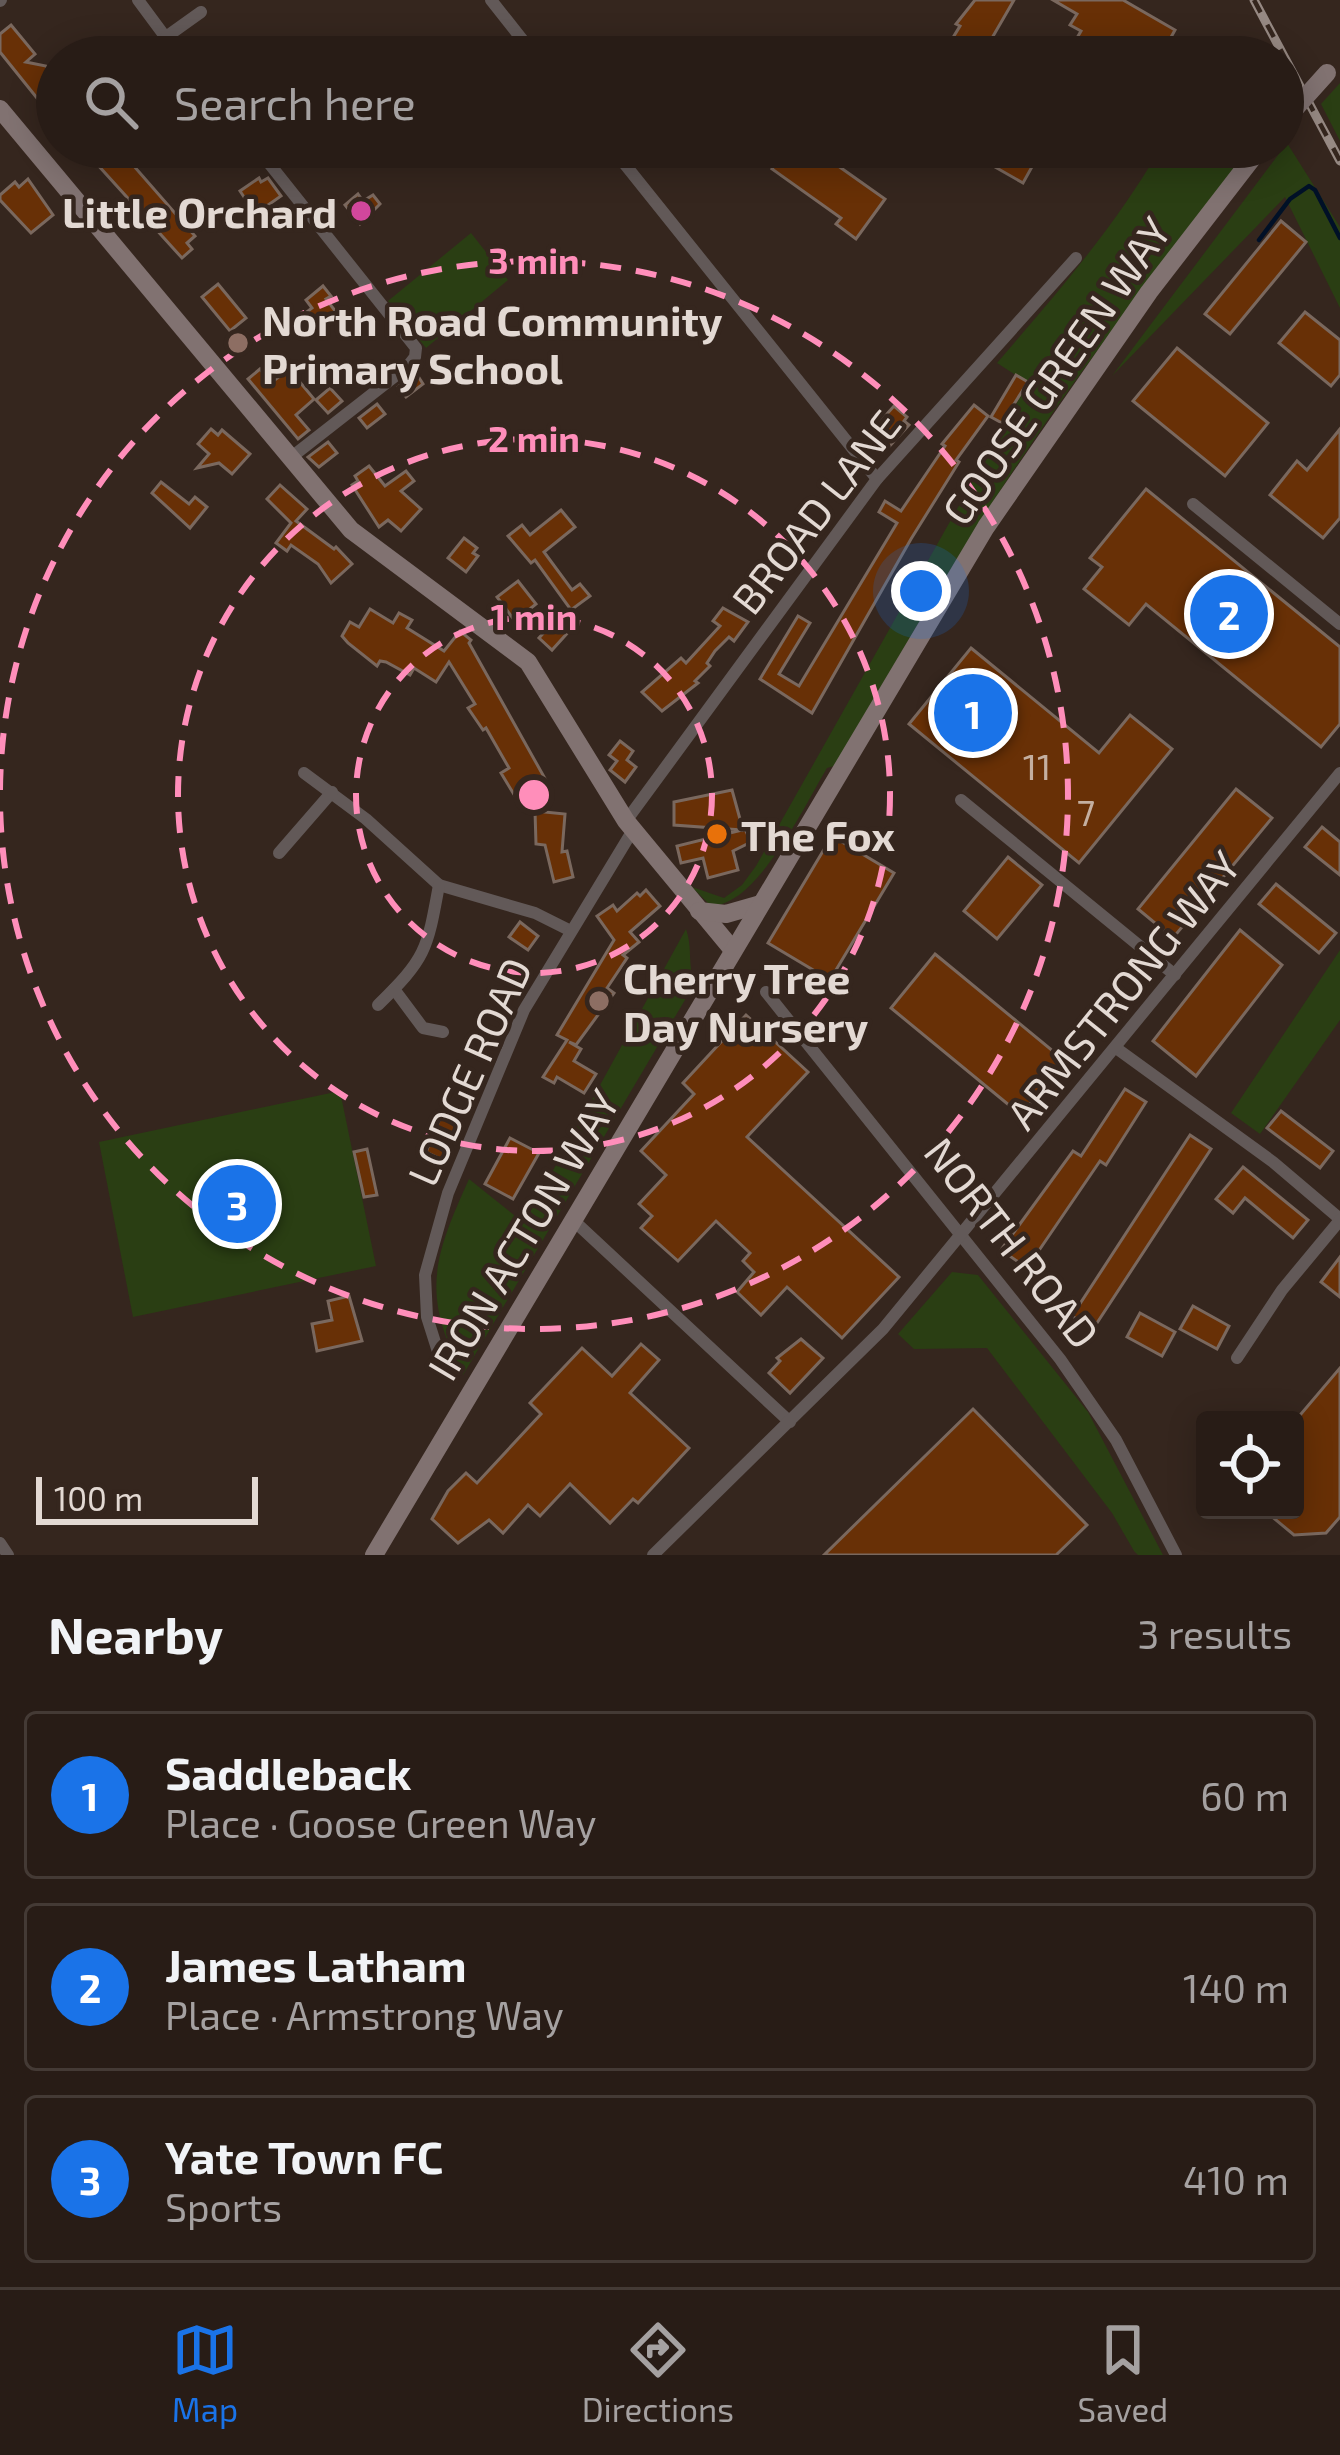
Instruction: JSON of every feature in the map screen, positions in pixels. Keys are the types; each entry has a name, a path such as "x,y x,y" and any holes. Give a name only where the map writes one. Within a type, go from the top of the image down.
{"main road":[{"path":"1304,98 1333,66"},
{"path":"0,109 36,153"},
{"path":"48,168 288,460 368,546 527,662 629,825 732,949"},
{"name":"GOOSE GREEN WAY","path":"732,949 986,527 1149,292 1246,168"},
{"path":"699,911 726,914 761,904"},
{"name":"IRON ACTON WAY","path":"374,1555 732,949"}],"street":[{"path":"138,0 165,36"},
{"path":"491,0 519,36"},
{"path":"169,36 201,12"},
{"path":"273,168 416,348 408,366 288,460"},
{"path":"628,168 877,479"},
{"name":"BROAD LANE","path":"629,825 877,479 1076,258"},
{"path":"1193,503 1340,624"},
{"path":"304,773 439,885 535,913 571,931"},
{"name":"ARMSTRONG WAY","path":"653,1555 883,1329 1340,773"},
{"path":"278,854 332,792"},
{"path":"961,800 1175,975"},
{"name":"LODGE ROAD","path":"440,1358 427,1317 425,1274 431,1244 512,1034 629,825"},
{"path":"378,1005 415,969 429,941 439,885"},
{"path":"394,989 423,1028 443,1032"},
{"name":"NORTH ROAD","path":"766,992 1096,1408 1176,1555"},
{"path":"1116,1048 1273,1162 1340,1220 1282,1290 1238,1358"},
{"path":"573,1220 790,1421"},
{"path":"0,1543 8,1555"}],"green space":[{"path":"1340,83 1340,141 1321,104"},
{"path":"1148,168 1238,168 1024,454 778,852 744,891 727,902 710,905 692,887 724,898 756,866 1028,383 997,363 1105,232"},
{"path":"1268,168 1303,168 1340,227 1340,308 1285,197 1112,376"},
{"name":"North Road Community Primary School","path":"471,233 508,280 426,348 388,301"},
{"path":"686,929 695,983 463,1375 441,1321 437,1277 447,1232 469,1179 524,1223"},
{"path":"1340,950 1340,1020 1260,1134 1231,1113"},
{"path":"340,1091 376,1266 133,1317 99,1142"},
{"path":"952,1272 978,1275 1088,1412 1163,1555 1134,1551 1112,1513 987,1348 914,1349 898,1334"}],"building":[{"path":"975,0 1014,0 993,36 954,36 960,26 956,24"},
{"path":"1053,0 1123,0 1175,30 1172,36 1078,36 1081,31 1070,25 1077,14"},
{"path":"11,25 35,54 26,62 36,64 36,97 0,52 0,34"},
{"path":"101,168 136,168 195,236 187,243 192,249 182,258"},
{"path":"841,168 885,199 856,239 836,224 841,218 772,169"},
{"path":"997,168 1031,168 1023,183"},
{"path":"259,178 261,182 268,178 281,196 261,210 258,205 252,209 240,191"},
{"path":"28,179 53,215 31,233 0,200 15,182 19,187"},
{"path":"358,194 363,201 373,195 380,204 360,224 345,205"},
{"path":"1281,221 1306,242 1230,334 1205,314"},
{"path":"218,284 246,318 230,331 202,297"},
{"path":"323,286 336,312 311,333 299,318 312,308 306,300"},
{"path":"1305,312 1340,340 1340,375 1331,386 1279,343"},
{"path":"1177,348 1268,423 1225,476 1133,401"},
{"path":"260,369 271,383 289,369 314,399 296,415 309,430 298,439 248,379"},
{"path":"416,373 423,384 406,397 398,387"},
{"path":"1016,375 1028,382 1002,423 991,417"},
{"path":"330,388 342,401 328,413 316,400"},
{"path":"377,404 385,414 367,428 359,418"},
{"path":"974,405 988,416 956,460 812,713 760,679 798,616 810,623 779,674 799,686 897,523 879,512 885,501 901,511 945,446 942,444"},
{"path":"894,406 909,425 885,451 868,435"},
{"path":"211,429 218,435 222,430 250,454 232,474 219,463 197,468 209,454 198,444"},
{"path":"1340,429 1340,518 1323,538 1270,495 1297,461 1307,470"},
{"path":"328,442 337,453 319,467 308,457"},
{"path":"369,466 385,486 406,471 414,481 401,491 421,509 401,531 388,520 379,527 352,485 358,481 355,476"},
{"path":"161,482 189,504 195,497 207,507 190,528 152,493"},
{"path":"280,485 307,509 296,521 336,547 352,564 331,583 318,564 291,545 287,551 276,543 291,523 267,499"},
{"path":"1146,489 1340,647 1340,724 1321,747 1146,604 1129,625 1084,589 1102,567 1090,558"},
{"path":"561,510 575,527 544,552 572,590 580,584 590,596 571,610 535,560 531,563 508,536 522,525 530,535"},
{"path":"464,538 477,548 473,553 478,556 466,572 448,558"},
{"path":"518,581 536,604 515,621 497,597"},
{"path":"723,608 748,622 734,641 729,637 715,651 698,683 662,711 642,692 681,658 686,663 720,626 713,621"},
{"path":"370,609 393,623 399,613 412,620 407,628 444,651 460,631 471,640 548,784 518,801 501,773 509,768 468,708 475,704 449,662 436,682 414,668 410,675 386,662 377,666 348,643 342,636 350,622 359,627"},
{"path":"558,617 571,629 552,650 539,638"},
{"path":"971,648 1099,753 1130,715 1172,749 1079,863 909,724"},
{"path":"620,741 633,751 627,760 636,767 625,782 610,770 617,761 609,755"},
{"path":"1236,789 1272,818 1173,938 1138,909"},
{"name":"The Fox","path":"732,790 751,842 733,851 738,870 708,878 703,858 681,863 677,846 742,830 674,825 674,802"},
{"path":"535,811 565,814 562,852 567,851 573,877 554,882 545,845 536,844"},
{"path":"1322,827 1340,842 1340,875 1305,847"},
{"path":"832,836 894,873 830,980 768,943"},
{"path":"1008,857 1042,885 997,939 964,911"},
{"path":"1276,884 1336,933 1319,953 1259,904"},
{"path":"646,890 660,906 630,932 639,942 623,955 627,958 607,988 614,993 576,1045 569,1042 581,1049 574,1061 596,1074 584,1093 557,1077 554,1083 543,1077 567,1040 557,1035 614,940 597,916 613,905 617,911"},
{"path":"520,922 538,936 528,950 509,937"},
{"path":"1240,930 1282,965 1196,1076 1153,1041"},
{"path":"935,954 1065,1061 1021,1115 891,1008"},
{"path":"746,1015 808,1072 747,1137 899,1277 842,1338 787,1287 761,1315 737,1292 754,1272 743,1261 750,1253 716,1221 678,1261 641,1228 652,1216 639,1204 666,1175 641,1151 694,1094 683,1083"},
{"path":"1125,1089 1146,1102 1106,1165 1100,1161 1027,1268 1001,1250 1073,1151 1081,1156"},
{"path":"1281,1111 1333,1151 1320,1168 1267,1128"},
{"path":"441,1116 459,1124 443,1160 426,1152"},
{"path":"1190,1135 1211,1149 1093,1329 1072,1316"},
{"path":"510,1138 539,1153 513,1199 485,1184"},
{"path":"367,1149 377,1195 364,1197 354,1152"},
{"path":"1243,1167 1308,1220 1293,1238 1245,1198 1233,1213 1216,1199"},
{"path":"1340,1257 1340,1297 1321,1282"},
{"path":"349,1296 362,1341 317,1351 312,1324 332,1320 328,1301"},
{"path":"1193,1306 1229,1326 1217,1349 1180,1329"},
{"path":"1140,1313 1175,1332 1162,1356 1127,1337"},
{"path":"801,1339 823,1358 790,1393 769,1373 780,1361 777,1358"},
{"path":"641,1344 659,1360 630,1393 689,1448 638,1503 633,1499 610,1523 570,1484 540,1516 528,1505 503,1533 489,1520 458,1543 432,1519 448,1491 466,1473 477,1483 541,1414 530,1403 582,1348 612,1376"},
{"path":"1340,1368 1340,1517 1326,1533 1294,1535 1275,1519 1304,1519 1303,1411"},
{"path":"973,1409 1087,1525 1056,1555 824,1555"}],"waterway":[{"path":"1259,240 1290,199 1309,186 1340,238"}],"railway":[{"path":"1254,0 1273,36"},
{"path":"1304,94 1340,161"}],"place":[{"name":"Little Orchard","path":"361,211"},
{"name":"North Road Community Primary School","path":"238,343"},
{"name":"James Latham","path":"1229,614"},
{"name":"Saddleback","path":"973,713"},
{"name":"The Fox","path":"717,834"},
{"name":"Cherry Tree Day Nursery","path":"599,1001"},
{"name":"Yate Town FC","path":"237,1204"}]}
